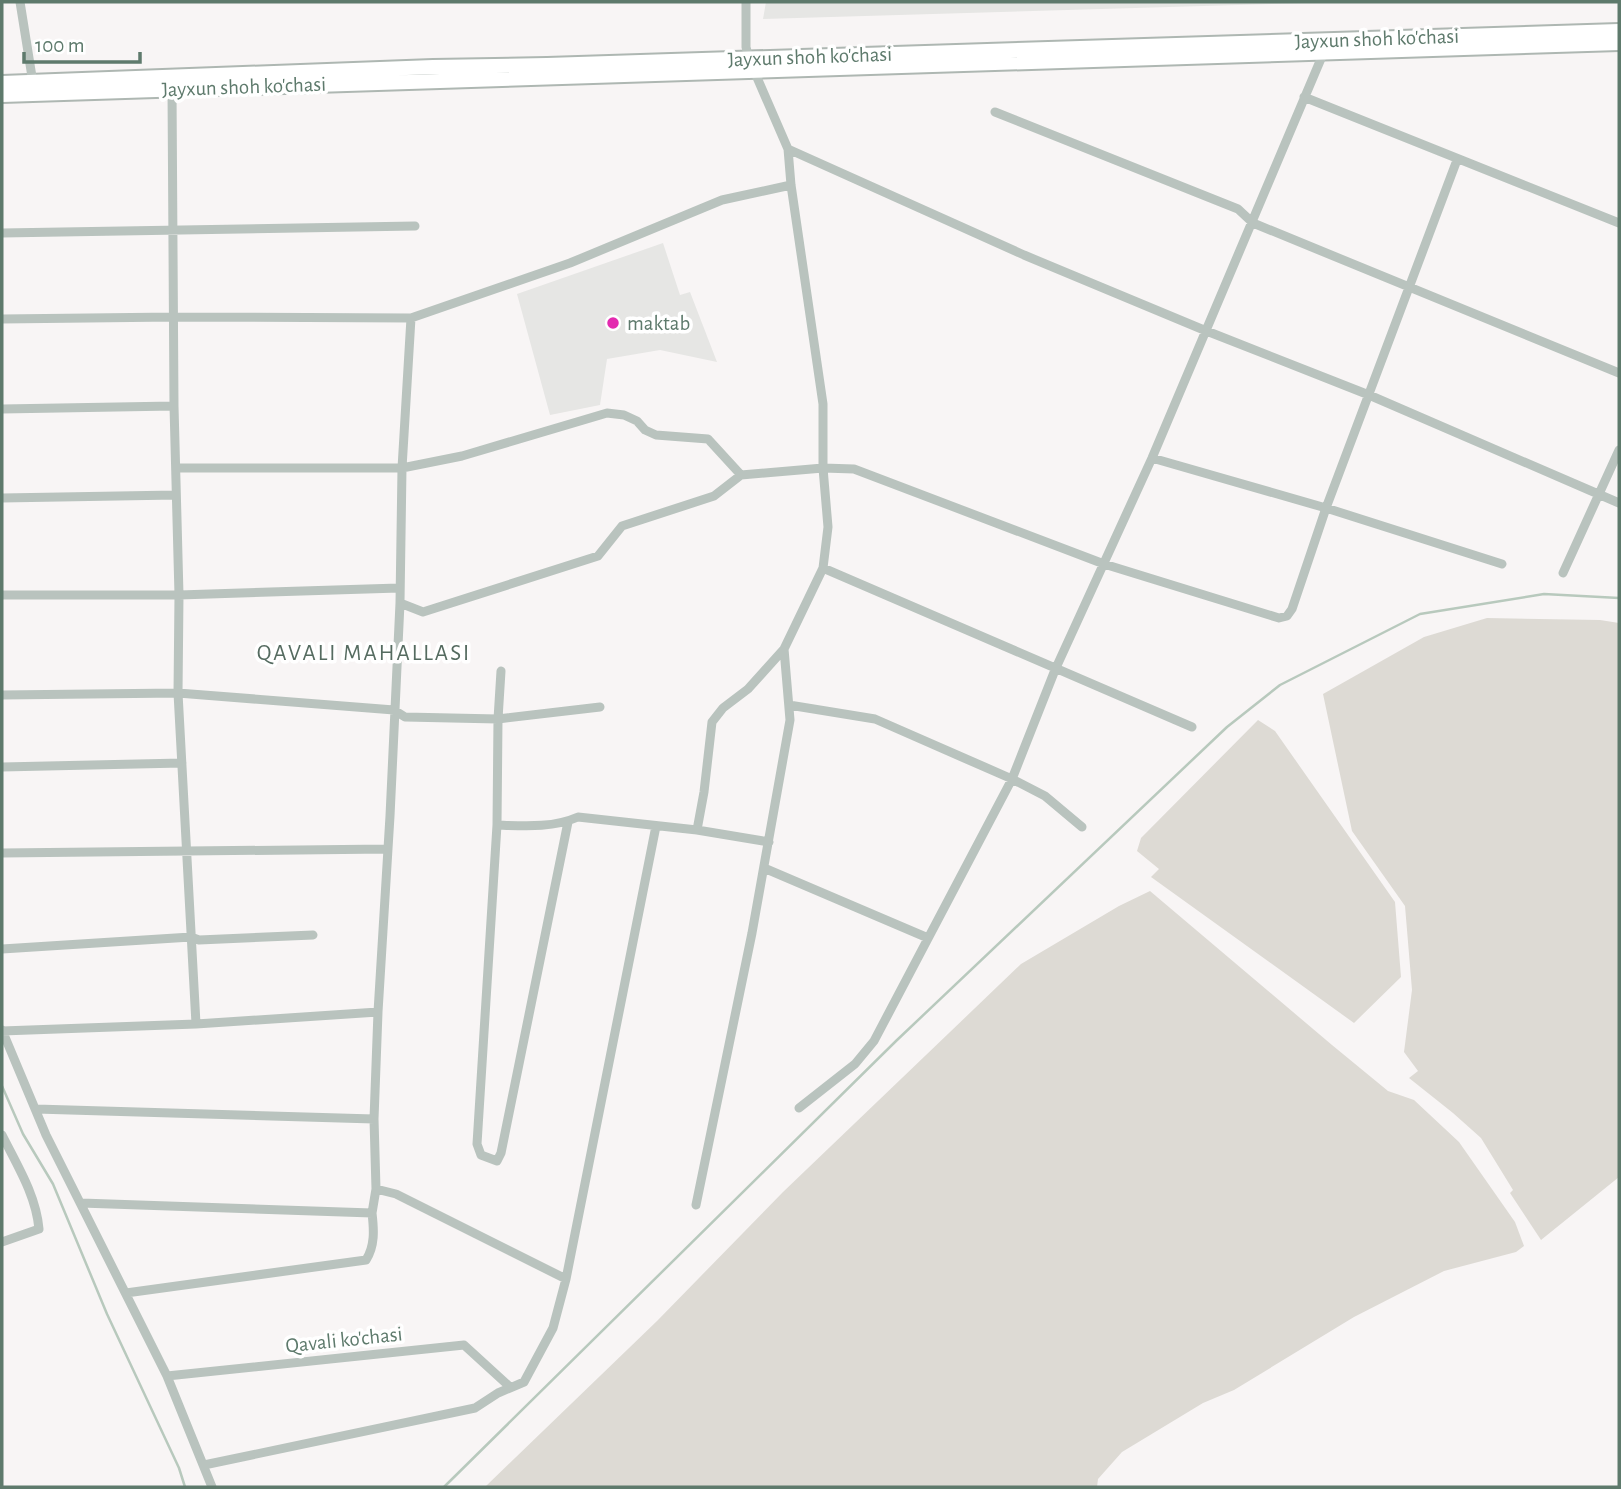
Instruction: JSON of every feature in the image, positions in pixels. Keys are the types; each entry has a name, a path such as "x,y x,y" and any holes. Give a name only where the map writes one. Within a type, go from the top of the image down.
{"highway":[{"name":"Jayxun shoh ko'chasi","path":"2,95 1619,31"},
{"name":"Jayxun shoh ko'chasi","path":"2,83 433,67 753,65 1323,54 1619,43"}],"street":[{"path":"20,2 33,83"},
{"path":"697,830 712,722 723,708 748,689 784,649 823,568 828,527 823,468 822,404 788,149 746,47 747,2"},
{"path":"799,1108 855,1064 874,1041 1012,779 1055,670 1152,458 1323,54"},
{"path":"172,89 178,693 196,1024"},
{"path":"1304,97 1619,223"},
{"path":"995,112 1238,209 1253,223 1619,373"},
{"path":"788,149 1024,255 1369,395 1619,503"},
{"path":"400,603 423,612 598,556 622,526 714,496 741,475 823,468 854,470 1104,564 1279,618 1287,616 1292,609 1326,508 1457,160"},
{"path":"2,319 411,318 570,263 722,200 791,185"},
{"path":"2,233 415,226"},
{"path":"126,1293 366,1261 371,1253 376,1188 374,1119 378,1012 390,816 400,603 402,468 411,318"},
{"path":"2,409 174,407"},
{"path":"177,468 402,468 462,456 607,412 624,415 656,435 708,439 741,475"},
{"path":"1563,573 1619,450"},
{"path":"1152,458 1326,508 1502,564"},
{"path":"2,498 176,495"},
{"path":"823,568 1192,727"},
{"path":"2,595 179,595 399,588"},
{"path":"696,1205 764,868 790,720 784,649"},
{"path":"501,671 497,825 477,1144 481,1155 497,1161 501,1153 568,822"},
{"path":"2,695 178,693 394,710 405,717 498,719 600,707"},
{"path":"789,705 875,719 1045,796 1082,827"},
{"path":"2,767 182,763"},
{"path":"497,825 540,826 568,822 578,817 697,830 769,842"},
{"path":"204,1465 475,1408 510,1387 524,1382 553,1328 566,1279 656,826"},
{"path":"2,853 387,849"},
{"path":"764,868 928,938"},
{"path":"2,949 191,937 199,940 313,935"},
{"path":"212,1487 167,1376 46,1135 2,1030 196,1024 378,1012"},
{"path":"36,1109 374,1119"},
{"path":"2,1135 31,1193 38,1215 39,1230 2,1242"},
{"path":"376,1188 396,1194 566,1279"},
{"path":"81,1203 372,1213"},
{"name":"Qavali ko'chasi","path":"167,1376 464,1345 510,1387"}],"shaded area":[{"path":"766,2 1340,2 763,19"},
{"name":"maktab","path":"663,243 680,295 690,292 717,362 660,350 607,359 600,405 550,415 517,294"},
{"path":"1487,618 1600,620 1619,623 1619,1177 1541,1240 1510,1193 1513,1190 1481,1138 1409,1078 1418,1071 1404,1052 1412,990 1405,906 1352,831 1323,694 1424,637"},
{"path":"1258,720 1275,731 1395,902 1401,977 1354,1023 1151,877 1159,869 1137,851 1141,838"},
{"path":"1150,891 1388,1091 1414,1100 1459,1142 1515,1222 1524,1246 1516,1252 1444,1271 1354,1317 1234,1390 1203,1403 1122,1452 1098,1479 1097,1487 485,1487 657,1321 783,1192 1021,964 1119,906"}],"waterway":[{"path":"444,1487 896,1041 1227,727 1280,685 1420,614 1544,594 1619,598"},
{"path":"2,1086 23,1134 53,1184 107,1314 179,1468 185,1487"}],"place":[{"name":"maktab","path":"613,323"}],"district":[{"name":"QAVALI MAHALLASI","path":"364,653"}]}
